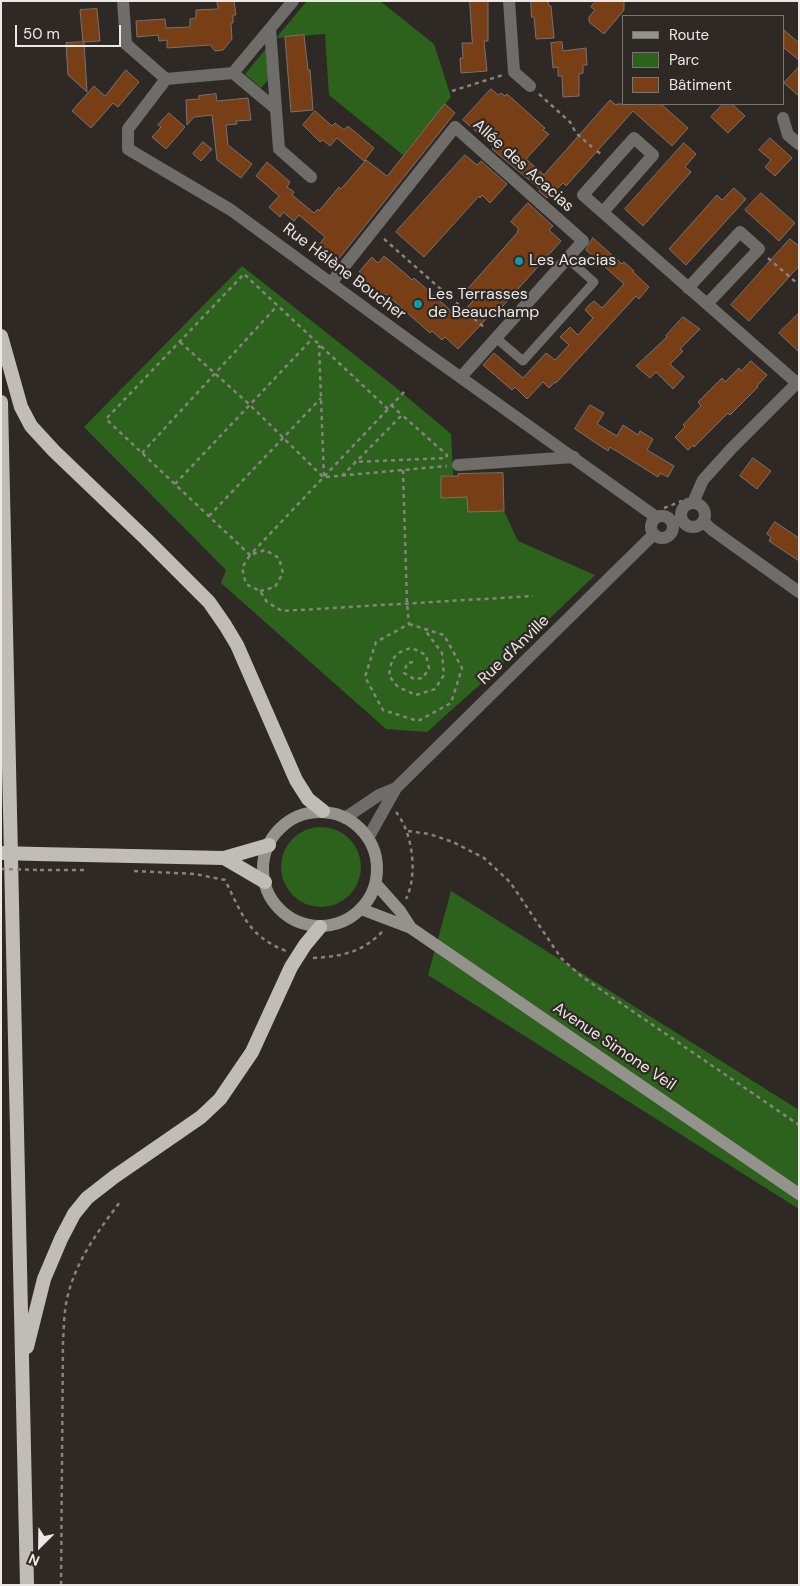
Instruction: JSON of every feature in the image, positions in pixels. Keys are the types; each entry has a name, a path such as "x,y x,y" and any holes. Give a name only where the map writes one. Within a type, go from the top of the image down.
{"highway":[{"path":"1,336 21,408 32,426 54,451 209,602 237,645 296,780 308,799 322,811"},
{"path":"1,402 27,1585"},
{"path":"1,853 224,858 269,845"},
{"path":"224,858 265,882"},
{"path":"22,1368 44,1279 74,1214 87,1198 202,1117 220,1099 252,1052 290,967 320,927"}],"main road":[{"path":"322,811 345,818 358,827 368,838 375,853 376,884 369,899 361,909 345,921 320,927 300,922 282,912 272,900 265,882 264,863 269,845 277,832 289,821 304,815 322,811"},
{"name":"Avenue Simone Veil","path":"376,884 397,916 411,928 799,1194"},
{"name":"Avenue Simone Veil","path":"361,909 397,916"}],"street":[{"path":"123,1 126,44 166,79 233,73 293,1"},
{"path":"509,1 514,72 530,86"},
{"path":"270,29 279,149 311,177"},
{"path":"233,73 276,109"},
{"name":"Rue Hélène Boucher","path":"166,79 128,129 128,149 231,210 461,377 659,516"},
{"path":"783,118 788,135 799,144"},
{"name":"Allée des Acacias","path":"330,283 455,126 583,241 461,377"},
{"path":"603,212 653,155 634,138 583,195 798,382 703,480 696,498 683,509 659,516 651,525 654,534 663,538 688,525 698,526 703,521 704,510 696,498"},
{"path":"688,288 740,232 758,249 707,304"},
{"path":"458,465 574,457"},
{"path":"683,509 683,520 688,525"},
{"path":"659,516 672,522 672,532"},
{"path":"703,521 711,529 799,592"},
{"name":"Rue d'Anville","path":"368,838 396,788 654,534"},
{"name":"Rue d'Anville","path":"345,818 379,795 396,788"}],"lane":[{"path":"496,338 523,361 594,282 567,258"}],"path":[{"path":"452,90 514,72"},
{"path":"530,86 570,122 576,133 592,147"},
{"path":"373,229 496,338"},
{"path":"758,249 799,285"},
{"path":"250,555 106,419 244,274 388,409"},
{"path":"142,453 277,306"},
{"path":"175,484 312,339"},
{"path":"180,342 250,405 324,478"},
{"path":"319,345 324,478"},
{"path":"405,391 250,555 242,568 246,584 260,591 267,602 282,611 533,596"},
{"path":"209,516 321,398"},
{"path":"354,462 446,458 447,455 391,405"},
{"path":"342,476 402,415"},
{"path":"324,478 458,465"},
{"path":"403,470 409,624"},
{"path":"659,516 662,509 680,503 688,490 696,498"},
{"path":"250,555 265,550 279,558 283,573 276,587 260,591"},
{"path":"409,624 444,635 462,668 451,704 418,720 383,710 365,677 376,642 409,624"},
{"path":"413,662 407,663 404,673 414,679 423,678 429,668 426,655 412,648 401,651 391,662 389,676 398,687 416,695 434,689 444,675 442,652 424,629"},
{"path":"129,871 195,874 226,880 243,916 252,930 271,945 298,956 309,958 343,956 358,950 378,937 397,916 411,883 413,871 408,831 429,834 453,842 484,858 510,882 561,958 581,976 799,1125"},
{"path":"1,869 90,870"},
{"path":"61,1585 63,1341 66,1301 71,1282 92,1240 120,1202"}],"green space":[{"path":"307,1 380,1 434,44 451,97 403,155 329,95 325,34 276,38"},
{"path":"266,49 269,79 261,88 245,74"},
{"path":"242,266 394,386 451,434 453,475 441,476 467,494 468,512 504,511 518,541 595,575 494,672 427,732 386,729 221,583 226,570 84,427"},
{"path":"321,827 336,830 349,839 358,852 361,867 358,882 349,895 336,904 321,907 306,904 293,895 284,882 281,867 284,852 293,839 306,830"},
{"path":"451,891 799,1110 799,1209 428,975"}],"building":[{"path":"217,1 234,1 236,15 233,15 233,23 231,23 232,39 223,50 215,51 210,45 167,48 167,40 159,41 158,35 137,37 136,21 165,19 166,28 190,27 190,19 196,18 196,10 218,9"},
{"path":"470,1 488,1 488,41 484,41 487,71 461,73 462,43 472,43"},
{"path":"531,1 548,1 549,6 551,6 554,38 536,39"},
{"path":"596,1 624,1 624,10 604,34 589,22 589,17 595,10 591,7"},
{"path":"97,9 100,41 83,42 80,10"},
{"path":"785,31 799,43 799,60 785,49"},
{"path":"304,35 308,70 310,70 313,110 291,112 285,37"},
{"path":"84,42 87,92 68,75 66,43"},
{"path":"562,42 563,51 586,48 587,65 583,65 583,73 579,74 579,96 563,97 562,76 558,76 558,67 553,68 551,43"},
{"path":"799,67 799,96 785,82"},
{"path":"126,70 139,82 118,107 113,103 91,128 72,111 94,86 105,96"},
{"path":"491,89 498,95 501,93 505,96 507,94 545,128 543,130 549,134 526,159 544,175 610,100 616,105 662,105 688,128 672,146 633,111 566,186 563,183 547,198 539,191 540,189 492,149 494,147 463,120"},
{"path":"216,94 217,101 248,98 251,120 236,121 237,124 226,125 228,145 252,164 241,178 217,160 212,115 194,117 187,125 186,100 199,99 199,96"},
{"path":"445,104 455,113 337,261 318,246 325,237 299,215 294,221 283,212 280,217 269,207 279,196 256,176 267,162 290,182 287,187 294,192 292,195 314,213 318,209 319,211 339,187 341,189 366,160 387,176"},
{"path":"722,105 733,105 745,116 728,133 711,117"},
{"path":"315,111 332,126 335,123 344,130 348,126 374,148 364,161 337,138 330,146 323,140 320,142 303,125"},
{"path":"169,113 185,127 166,149 152,137 161,127 158,125"},
{"path":"770,138 792,158 775,176 765,167 771,160 759,150"},
{"path":"203,142 212,149 201,161 193,154"},
{"path":"684,143 696,154 685,167 691,172 643,226 625,209"},
{"path":"465,155 477,165 481,161 507,184 490,203 482,195 480,198 479,196 424,257 396,232"},
{"path":"734,188 746,199 686,265 669,249 717,195 722,200"},
{"path":"761,193 795,223 779,241 745,210"},
{"path":"528,203 553,226 549,230 561,241 492,318 489,316 458,349 445,337 442,340 432,331 430,333 386,294 383,297 363,279 365,277 359,272 372,257 378,263 384,256 412,280 414,278 458,317 473,301 464,293 518,232 519,229 511,222"},
{"path":"593,238 622,264 624,262 649,287 639,299 636,296 556,383 549,388 543,382 527,399 515,387 512,390 483,365 494,353 523,378 546,353 555,360 569,345 560,337 570,327 578,335 593,318 585,310 589,305 594,301 602,308 624,284 586,250"},
{"path":"790,239 799,246 799,266 749,321 731,305"},
{"path":"799,313 799,352 779,333"},
{"path":"683,317 700,329 680,349 683,351 670,364 684,377 673,389 656,372 650,378 636,366 667,337"},
{"path":"751,361 767,375 758,387 730,415 728,413 694,447 693,445 688,450 675,437 685,427 683,425 701,406 698,402 722,378 725,382 739,368 741,371"},
{"path":"590,405 604,413 597,424 617,436 623,425 638,435 640,431 653,439 647,450 674,466 668,477 660,473 658,477 610,447 608,451 575,429"},
{"path":"753,458 771,471 757,489 740,476"},
{"path":"503,473 504,511 468,512 467,497 441,498 441,476"},
{"path":"775,522 799,538 799,561 769,541 771,537 767,534"}],"place":[{"name":"Les Acacias","path":"519,261"},
{"name":"Les Terrasses de Beauchamp","path":"418,304"}]}
